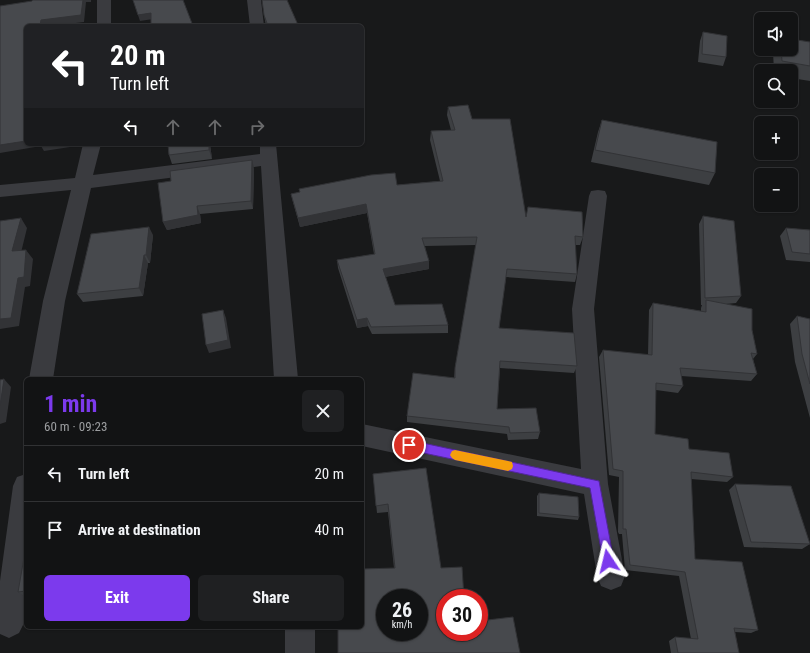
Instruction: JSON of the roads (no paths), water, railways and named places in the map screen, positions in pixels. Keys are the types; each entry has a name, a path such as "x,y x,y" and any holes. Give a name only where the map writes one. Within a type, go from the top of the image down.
{"street":[{"path":"104,0 104,24"},
{"path":"254,0 258,24"},
{"path":"41,377 54,301 92,146"},
{"path":"0,191 83,183 269,151 286,377"},
{"path":"598,196 583,309 595,484 611,576"},
{"path":"364,435 595,484"},
{"path":"12,623 24,506"},
{"path":"300,629 300,653"}]}
